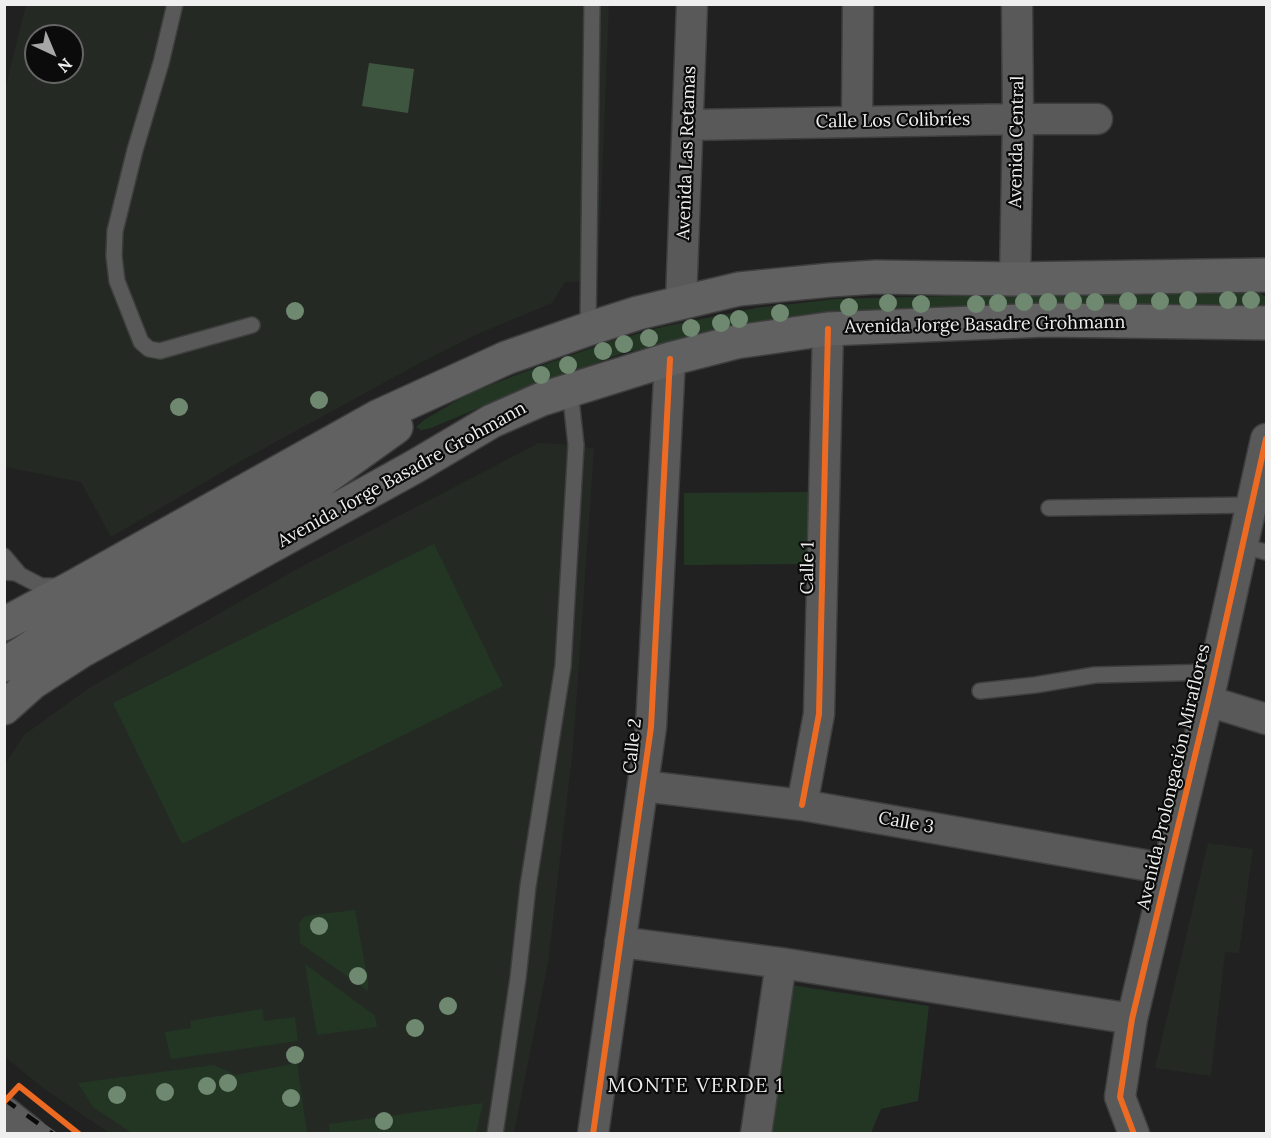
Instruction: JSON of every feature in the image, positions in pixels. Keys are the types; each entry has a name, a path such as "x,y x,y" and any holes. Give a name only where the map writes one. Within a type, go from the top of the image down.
{"highway":[{"path":"4,624 379,416 506,358 638,313 739,289 876,276 1015,279 1266,275"},
{"name":"Avenida Jorge Basadre Grohmann","path":"4,708 32,683 84,650 404,473 492,421 542,399 670,358 735,342 828,329 1046,320 1266,323"},
{"path":"4,665 147,579 308,490 465,377"},
{"path":"308,490 492,421"}],"main road":[{"path":"4,1113 30,1134"}],"street":[{"name":"Avenida Las Retamas","path":"681,302 692,4"},
{"path":"857,121 858,4"},
{"name":"Avenida Central","path":"1015,279 1018,119 1017,4"},
{"name":"Calle Los Colibríes","path":"688,125 1098,119"},
{"name":"Calle 1","path":"802,805 819,714 828,329"},
{"name":"Calle 2","path":"593,1134 651,727 670,358"},
{"name":"Avenida Prolongación Miraflores","path":"1131,1128 1120,1097 1132,1018 1214,672 1254,549 1252,505 1266,439"},
{"path":"1208,701 1266,719"},
{"name":"Calle 3","path":"643,786 802,805 1167,869"},
{"path":"620,942 781,963 1132,1018"},
{"path":"756,1134 781,963"}],"lane":[{"path":"175,4 115,231 114,256 117,281 141,342 149,349 160,351 252,325"},
{"path":"588,329 592,4"},
{"path":"495,1134 518,978 529,874 563,666 576,445 570,390"},
{"path":"1049,508 1252,505"},
{"path":"4,556 20,575"},
{"path":"4,572 20,575 42,586 73,587"},
{"path":"980,691 1095,675 1214,672"}],"shaded area":[{"path":"26,5 609,5 598,281 565,282 552,303 473,336 420,363 241,461 111,537 81,482 5,467 4,93"},
{"path":"369,63 414,69 408,113 362,106"},
{"path":"1258,292 1266,297 1266,305 1263,308 751,326 623,353 507,396 431,428 421,430 416,427 470,393 609,342 662,327 756,308 836,299"},
{"path":"539,443 576,445 594,449 573,748 548,963 514,1133 109,1133 43,1088 5,1057 5,764 24,735 89,688 297,569"},
{"path":"809,492 809,564 684,565 684,493"},
{"path":"434,544 503,686 182,844 113,703"},
{"path":"1208,843 1253,849 1239,953 1225,952 1211,1076 1155,1068"},
{"path":"355,910 368,991 300,943 299,923 305,916"},
{"path":"305,964 375,1016 377,1027 317,1035"},
{"path":"790,985 929,1006 918,1101 881,1109 871,1133 767,1134"},
{"path":"262,1009 264,1021 295,1017 298,1041 171,1059 165,1032 191,1028 190,1021"},
{"path":"297,1063 307,1133 132,1133 93,1107 78,1083 214,1065 236,1075"},
{"path":"483,1103 476,1133 330,1133 329,1124"}],"railway":[{"path":"4,1099 53,1134"}],"cycle path":[{"path":"802,805 819,714 828,329"},
{"path":"593,1134 651,727 670,359"},
{"path":"1134,1134 1120,1097 1132,1019 1208,701 1266,439"},
{"path":"4,1102 19,1086 79,1134"}],"district":[{"name":"MONTE VERDE 1","path":"696,1086"}]}
